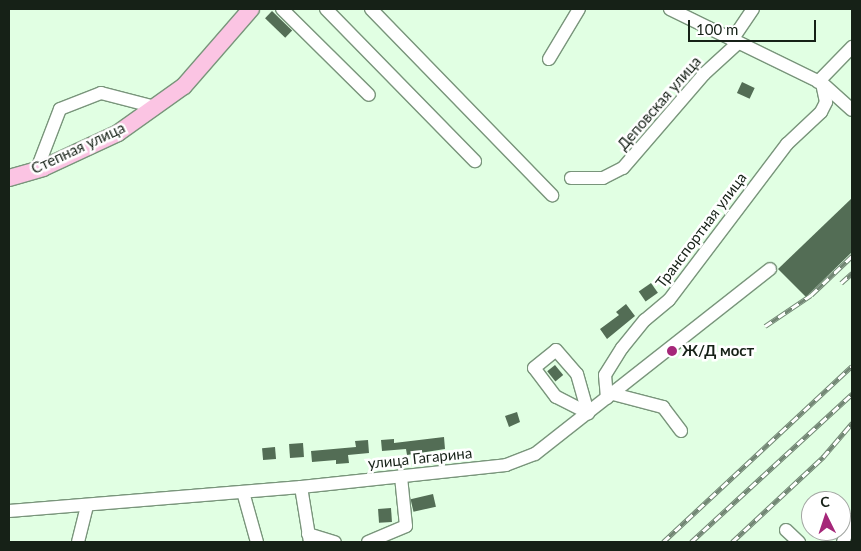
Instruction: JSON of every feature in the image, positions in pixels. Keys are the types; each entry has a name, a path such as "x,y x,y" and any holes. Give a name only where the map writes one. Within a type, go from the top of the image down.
{"main road":[{"name":"Степная улица","path":"9,178 37,169 118,133 184,86 251,9"}],"street":[{"path":"282,9 369,95"},
{"path":"326,9 475,161"},
{"path":"371,9 552,195"},
{"path":"549,59 580,9"},
{"path":"670,9 820,82 852,110"},
{"name":"Деповская улица","path":"571,178 603,178 623,168 735,41 753,9"},
{"path":"820,82 852,47"},
{"name":"Транспортная улица","path":"610,396 605,375 622,348 645,320 669,300 787,144 821,112 826,102 820,82"},
{"path":"37,169 60,108 101,93 155,107"},
{"name":"улица Гагарина","path":"9,511 301,487 506,465 535,454 770,269"},
{"path":"556,350 577,374 588,414 556,396 534,368 556,350"},
{"path":"610,396 663,407 681,431"},
{"path":"368,542 406,526 402,477"},
{"path":"301,487 309,538 335,542"},
{"path":"243,492 257,542"},
{"path":"78,542 87,506"},
{"path":"843,542 852,520"},
{"path":"786,530 799,542"}],"building":[{"path":"272,11 292,30 285,38 265,18"},
{"path":"742,82 755,88 750,99 737,93"},
{"path":"852,198 852,252 806,297 778,269"},
{"path":"651,283 658,293 646,301 639,292"},
{"path":"626,304 635,316 607,339 600,329 619,315 616,312"},
{"path":"555,365 563,375 555,381 547,371"},
{"path":"517,412 520,422 509,427 505,416"},
{"path":"444,437 445,449 407,455 406,449 382,451 381,440 394,439 394,443"},
{"path":"368,440 369,453 348,455 349,463 336,464 336,460 312,462 311,451 356,447 355,441"},
{"path":"303,443 304,457 290,458 289,444"},
{"path":"275,447 276,459 263,460 262,448"},
{"path":"433,494 436,507 414,512 411,499"},
{"path":"391,508 392,522 379,523 378,509"}],"railway":[{"path":"765,326 811,295 852,256"},
{"path":"841,283 852,273"},
{"path":"663,542 852,366"},
{"path":"691,542 852,394"},
{"path":"732,542 823,457 852,423"}],"place":[{"name":"Ж/Д мост","path":"672,351"}]}
